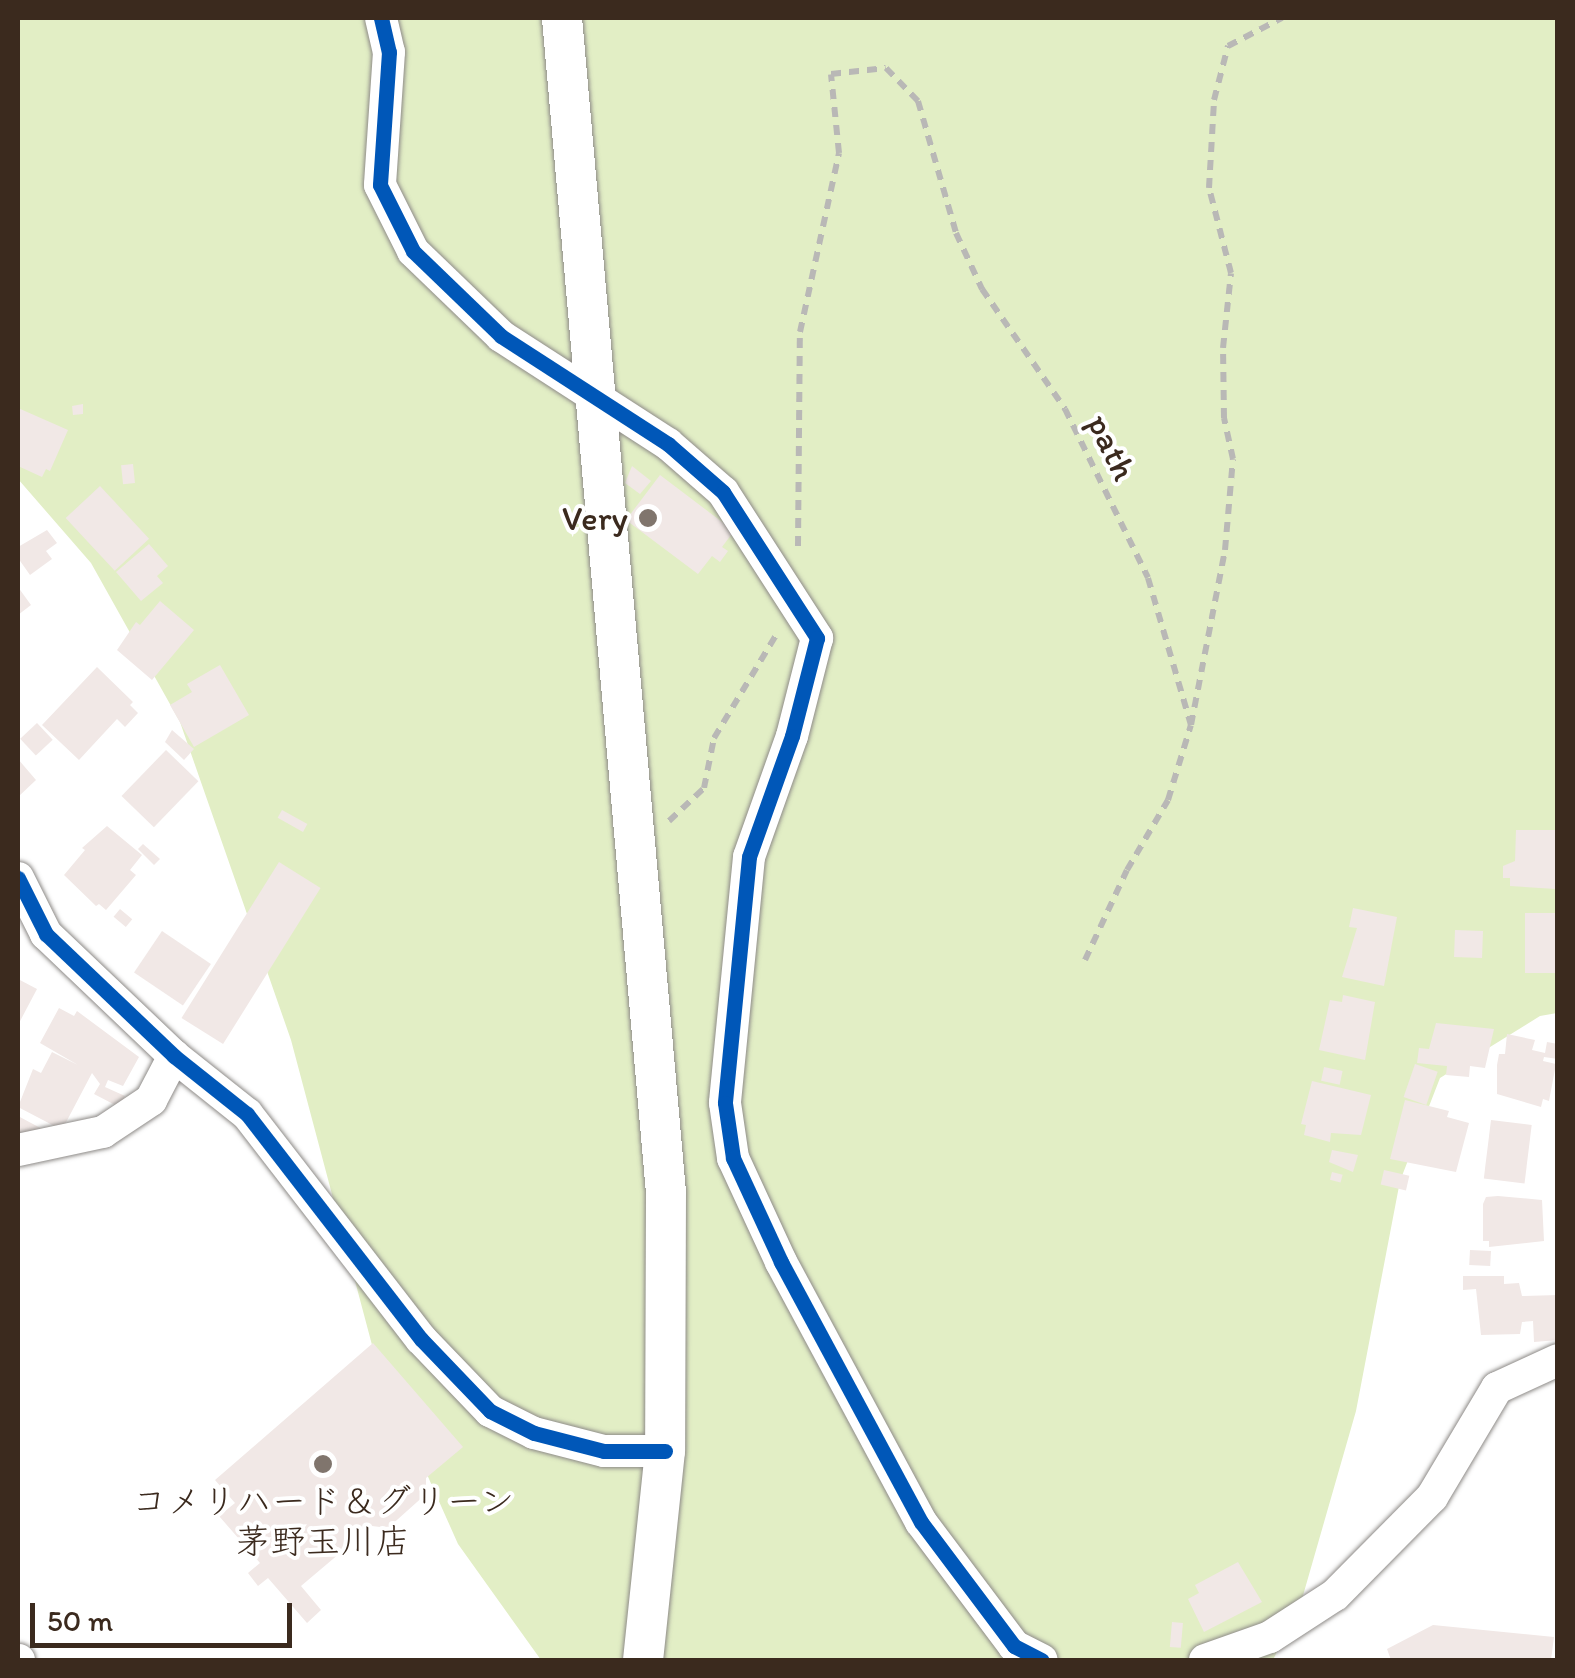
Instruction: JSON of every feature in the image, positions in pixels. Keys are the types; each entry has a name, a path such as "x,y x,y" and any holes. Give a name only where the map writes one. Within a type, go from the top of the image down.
{"street":[{"path":"381,18 388,52 380,185 413,251 501,336 668,444 723,492 817,638 792,736 750,857 725,1102 733,1158 781,1262 921,1522 1014,1646 1042,1660"},
{"path":"562,18 666,1192 664,1451 643,1660"},
{"path":"18,878 46,934 174,1056 247,1114 421,1339 490,1412 534,1433 604,1451 664,1451"},
{"path":"18,1150 103,1132 151,1100 174,1056"},
{"path":"1206,1660 1270,1637 1335,1596 1432,1497 1497,1388 1558,1360"}],"path":[{"path":"1085,960 1127,870 1168,800 1191,725 1225,550 1233,459 1224,418 1223,348 1231,273 1209,188 1214,100 1228,46 1282,18"},
{"path":"635,852 704,788 714,738 759,658 798,605"}],"green space":[{"path":"18,18 1557,18 1557,1013 1540,1016 1440,1078 1400,1181 1356,1411 1302,1599 1273,1660 541,1660 458,1544 376,1360 291,1040 180,722 91,563 18,479"}],"building":[{"path":"83,404 83,414 73,415 72,406"},
{"path":"18,408 68,430 50,471 46,469 42,477 18,466"},
{"path":"133,464 135,483 123,484 121,465"},
{"path":"632,466 651,481 640,494 625,483"},
{"path":"660,475 734,531 722,547 728,551 720,562 712,556 698,574 626,520"},
{"path":"100,486 149,539 115,571 66,518"},
{"path":"47,530 57,543 46,551 52,559 30,575 18,558 18,547"},
{"path":"149,544 168,566 157,576 163,583 141,601 116,572"},
{"path":"18,587 31,605 18,615"},
{"path":"160,601 194,630 152,680 117,650 136,622 140,625"},
{"path":"220,665 249,715 194,747 170,705 192,692 187,684"},
{"path":"97,667 133,702 130,705 138,713 125,727 117,719 79,760 42,725"},
{"path":"37,723 53,740 36,756 20,739"},
{"path":"172,730 194,749 184,760 165,742"},
{"path":"166,750 198,781 154,827 122,796"},
{"path":"18,759 36,780 18,797"},
{"path":"282,810 307,824 303,832 278,818"},
{"path":"107,826 142,855 130,870 136,875 106,910 96,906 64,875 85,850 82,848"},
{"path":"1516,830 1555,830 1556,889 1510,886 1510,878 1503,878 1503,866 1515,861"},
{"path":"143,844 160,859 154,865 138,849"},
{"path":"279,862 321,888 223,1044 181,1018"},
{"path":"1353,908 1397,917 1384,986 1342,977 1357,928 1349,927"},
{"path":"120,909 132,919 126,927 114,917"},
{"path":"1525,913 1558,913 1558,973 1525,973"},
{"path":"1455,930 1483,931 1482,958 1454,957"},
{"path":"162,931 211,964 183,1005 134,972"},
{"path":"18,979 37,989 18,1025"},
{"path":"1343,995 1375,1002 1365,1060 1319,1050 1330,1000 1342,1002"},
{"path":"59,1008 74,1016 77,1011 139,1057 123,1086 108,1080 105,1087 125,1096 119,1107 94,1094 100,1084 92,1073 62,1130 18,1107 33,1069 41,1073 52,1052 78,1065 40,1043"},
{"path":"1436,1023 1494,1029 1485,1068 1470,1066 1469,1077 1446,1075 1447,1066 1417,1063 1419,1048 1429,1049"},
{"path":"1507,1034 1535,1040 1532,1050 1545,1053 1547,1042 1558,1044 1558,1059 1544,1057 1543,1061 1556,1064 1549,1101 1543,1099 1541,1107 1497,1094 1497,1065 1499,1054 1505,1054"},
{"path":"1415,1064 1438,1072 1426,1105 1404,1097"},
{"path":"1324,1067 1343,1071 1340,1085 1321,1081"},
{"path":"1312,1081 1371,1095 1361,1135 1331,1133 1330,1142 1304,1135 1306,1125 1301,1124"},
{"path":"1405,1100 1449,1111 1447,1117 1469,1123 1456,1172 1390,1159"},
{"path":"18,1116 46,1131 18,1149"},
{"path":"1491,1120 1532,1125 1525,1184 1484,1179"},
{"path":"1332,1150 1358,1155 1353,1172 1329,1162"},
{"path":"1384,1170 1409,1176 1406,1190 1381,1185"},
{"path":"1332,1172 1343,1175 1341,1183 1330,1180"},
{"path":"1486,1197 1542,1200 1544,1241 1489,1247 1489,1241 1483,1241 1483,1204"},
{"path":"1470,1250 1491,1251 1490,1266 1469,1265"},
{"path":"1463,1276 1504,1276 1504,1284 1519,1283 1522,1296 1558,1295 1558,1340 1534,1342 1533,1321 1522,1322 1520,1334 1481,1335 1476,1289 1463,1290"},
{"path":"373,1343 463,1447 426,1478 426,1494 388,1528 372,1526 301,1586 321,1610 307,1623 268,1578 258,1586 248,1573 260,1563 219,1516 235,1503 215,1480"},
{"path":"1238,1562 1262,1602 1204,1632 1188,1599 1199,1593 1195,1585"},
{"path":"1172,1622 1183,1623 1181,1648 1170,1647"},
{"path":"1433,1625 1554,1637 1551,1660 1391,1660 1387,1649"}],"cycle path":[{"path":"381,18 389,52 380,185 413,251 501,336 668,444 723,492 817,638 792,736 749,857 725,1103 733,1158 781,1262 921,1522 1014,1646 1042,1660"},
{"path":"18,878 46,934 174,1056 247,1114 421,1339 490,1411 534,1433 604,1451 665,1451"}],"place":[{"name":"Very","path":"648,518"},
{"name":"コメリハード＆グリーン 茅野玉川店","path":"323,1464"}]}
